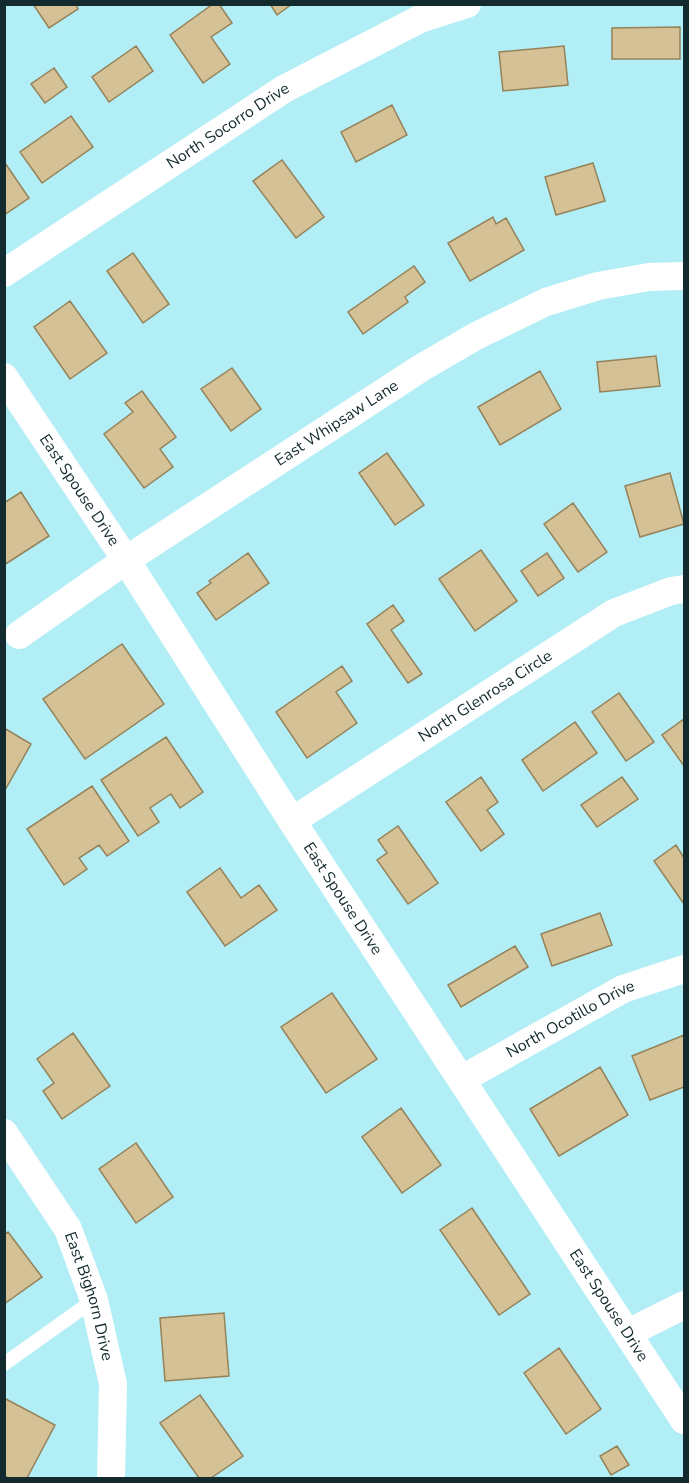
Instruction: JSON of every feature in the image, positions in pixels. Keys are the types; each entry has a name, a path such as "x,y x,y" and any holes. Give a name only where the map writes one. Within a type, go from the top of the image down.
{"street":[{"name":"North Socorro Drive","path":"4,273 284,89 420,19 467,4"},
{"name":"East Whipsaw Lane","path":"19,635 126,561 422,368 476,336 546,302 598,286 649,277 684,276"},
{"name":"East Spouse Drive","path":"4,376 684,1420"},
{"name":"North Glenrosa Circle","path":"292,821 614,613 671,591 684,590"},
{"name":"North Ocotillo Drive","path":"462,1079 623,989 684,969"},
{"name":"East Bighorn Drive","path":"7,1142 68,1229 94,1300 113,1384 111,1479"},
{"path":"628,1333 684,1305"}],"lane":[{"path":"4,1364 94,1300"}],"building":[{"path":"33,4 76,4 78,9 49,28"},
{"path":"213,4 219,4 232,23 211,37 230,64 203,83 170,35"},
{"path":"270,4 292,4 277,15"},
{"path":"680,27 680,59 612,59 612,28"},
{"path":"136,46 153,71 109,102 92,77"},
{"path":"564,46 568,85 503,91 499,52"},
{"path":"54,68 67,87 45,103 31,84"},
{"path":"392,105 407,135 356,162 341,132"},
{"path":"71,116 93,147 42,183 20,152"},
{"path":"282,160 324,217 296,238 253,181"},
{"path":"593,163 605,201 556,215 545,177"},
{"path":"4,164 29,198 4,215"},
{"path":"493,217 496,224 506,218 524,250 470,281 448,243"},
{"path":"133,253 169,304 143,323 107,271"},
{"path":"414,266 425,282 405,297 408,302 363,334 348,312"},
{"path":"70,301 107,353 70,379 34,327"},
{"path":"656,356 660,386 600,392 597,362"},
{"path":"232,368 261,409 231,431 201,389"},
{"path":"540,371 561,409 500,445 478,407"},
{"path":"142,391 176,437 160,449 173,467 144,488 104,434 133,412 125,403"},
{"path":"387,453 424,505 395,525 359,473"},
{"path":"670,473 684,524 640,537 625,486"},
{"path":"21,492 49,536 4,565 4,503"},
{"path":"573,503 607,552 578,572 544,524"},
{"path":"481,550 517,601 475,631 439,579"},
{"path":"248,553 269,583 216,620 197,593 211,583 209,581"},
{"path":"547,553 564,578 538,596 521,571"},
{"path":"393,605 404,621 391,630 422,674 408,683 367,624"},
{"path":"122,644 164,704 85,759 43,699"},
{"path":"342,666 352,681 336,692 357,723 307,758 276,712"},
{"path":"619,693 654,742 626,761 592,712"},
{"path":"684,719 684,766 662,735"},
{"path":"575,722 597,753 543,791 522,760"},
{"path":"4,728 31,744 4,792"},
{"path":"166,737 203,792 180,808 171,794 150,808 159,822 138,836 101,780"},
{"path":"481,777 498,802 487,810 504,834 481,851 446,802"},
{"path":"622,777 638,799 597,827 581,805"},
{"path":"92,786 129,841 107,856 99,845 79,858 87,869 64,885 27,829"},
{"path":"398,826 438,883 408,904 377,860 387,853 378,840"},
{"path":"676,845 684,858 684,904 654,861"},
{"path":"220,868 241,898 259,885 277,910 225,946 187,892"},
{"path":"600,913 612,945 552,966 541,934"},
{"path":"515,946 528,967 461,1007 448,985"},
{"path":"332,993 377,1059 326,1093 281,1027"},
{"path":"73,1033 110,1086 62,1119 43,1091 54,1083 37,1059"},
{"path":"684,1035 684,1087 650,1100 632,1056"},
{"path":"600,1067 628,1115 559,1156 530,1109"},
{"path":"401,1108 441,1165 402,1193 362,1137"},
{"path":"136,1143 173,1197 136,1223 99,1169"},
{"path":"472,1208 530,1294 499,1315 440,1230"},
{"path":"8,1232 42,1277 4,1304 4,1235"},
{"path":"224,1313 229,1376 165,1381 160,1318"},
{"path":"559,1348 601,1409 566,1434 524,1373"},
{"path":"200,1395 243,1456 211,1478 199,1478 160,1423"},
{"path":"4,1398 55,1425 27,1478 4,1476"},
{"path":"617,1446 629,1465 611,1475 600,1456"}]}
